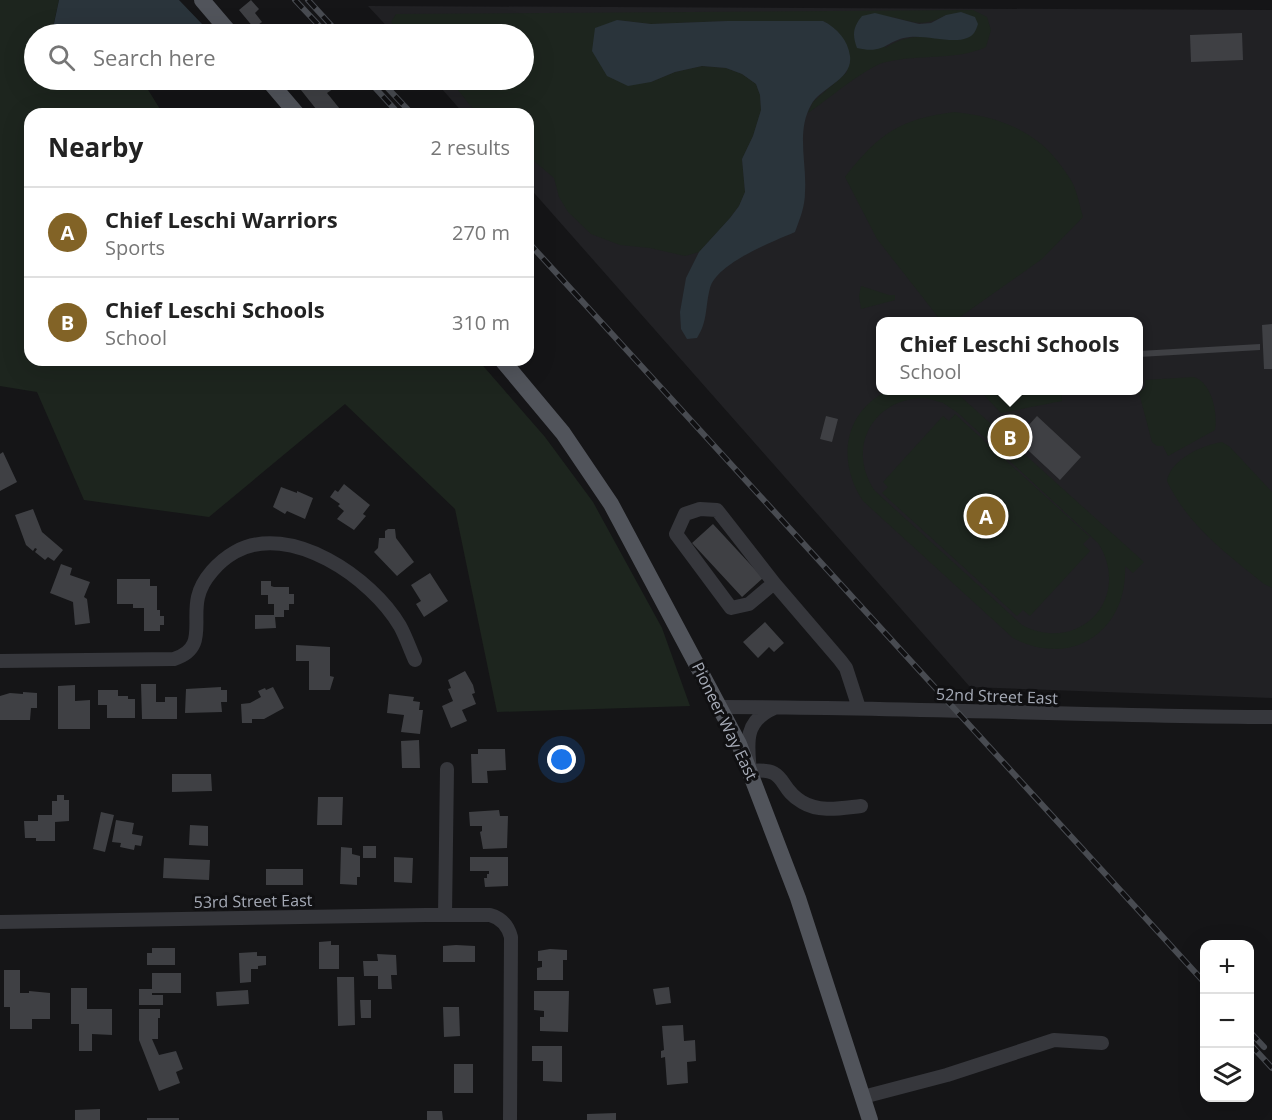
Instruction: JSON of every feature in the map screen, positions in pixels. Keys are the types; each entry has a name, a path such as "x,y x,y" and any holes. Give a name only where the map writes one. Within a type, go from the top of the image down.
{"main road":[{"path":"202,0 222,24"},
{"path":"277,90 292,108"},
{"name":"Pioneer Way East","path":"507,366 563,433 611,504 720,706 750,771 798,897 870,1120"}],"street":[{"path":"774,583 750,604 731,608 676,534 685,514 700,509 717,510 774,583 846,668 859,708"},
{"path":"0,661 174,659 182,657 196,641 198,597 201,588 213,571 222,561 237,551 252,546 279,543 312,551 359,581 400,626 415,660"},
{"name":"52nd Street East","path":"720,706 1272,717"},
{"path":"779,706 760,716 751,728 748,753 750,771 769,770 776,774 792,794 803,802 819,808 861,806"},
{"path":"445,915 447,769"},
{"name":"53rd Street East","path":"0,922 445,915 498,917 510,930 511,937 510,1120"},
{"path":"863,1097 947,1075 1054,1040 1102,1043"}],"shaded area":[{"path":"0,0 59,0 54,24 24,24 24,90 148,90 159,108 24,108 24,366 483,366 545,437 593,502 662,628 690,706 497,712 455,509 345,404 209,517 84,500 37,392 0,386"},
{"path":"59,0 179,0 202,24 54,24"},
{"path":"368,6 1272,10 1272,698 970,687 534,193 534,108 459,108 443,90 534,90 534,24 385,24"},
{"path":"973,10 987,17 991,30 986,47 974,51 949,56 898,60 878,65 808,113 813,102 847,72 844,42 837,31 823,21 651,24 617,20 651,82 675,72 702,66 726,68 742,74 756,84 760,95 761,110 753,136 742,159 745,192 739,206 699,252 685,256 650,248 620,245 591,234 568,212 559,197 554,178 534,161 534,108 472,108 458,90 534,90 534,24 393,24 391,22 396,14","holes":["946,15 945,39 914,37 885,48 893,17 920,23"]},
{"path":"961,12 975,17 978,24 973,34 961,40 910,37 874,50 857,48 855,43 855,28 862,16 875,13 919,24 931,23 946,15"},
{"path":"617,20 651,24 823,21 841,35 849,50 850,64 847,71 816,99 807,115 803,137 805,197 795,232 746,254 723,270 710,288 703,326 697,338 687,339 681,329 680,312 686,278 699,252 730,218 745,192 742,159 753,136 761,110 760,95 756,84 742,74 726,68 702,66 675,72 651,82 628,86 607,76 592,51 595,28"},
{"path":"954,112 985,117 1028,134 1052,154 1062,167 1077,194 1083,217 1042,259 960,317 938,317 877,239 845,177 880,139 904,124"},
{"path":"861,286 895,295 895,300 861,309 859,296"},
{"path":"1194,377 1200,380 1212,399 1216,415 1215,430 1168,456 1163,446 1157,446 1152,442 1140,395 1143,395 1145,380"},
{"path":"880,395 959,395 1144,562 1133,573 1125,566 1123,589 1117,609 1106,626 1092,638 1075,646 1055,649 1035,646 1013,638 863,501 855,486 848,455 853,425 861,412","holes":["926,398 943,403 958,413 1098,543 1107,564 1109,583 1104,601 1094,616 1080,627 1063,633 1043,632 1022,625 875,491 866,474 863,458 864,442 879,415 892,406 908,400"]},
{"path":"984,395 1061,395 1062,401 1001,413"},
{"path":"955,414 1090,537 1083,544 1090,551 1030,616 1023,610 1017,616 882,493 888,487 883,482 943,416 949,421"},
{"path":"1222,442 1230,447 1272,492 1272,588 1236,562 1197,525 1167,481 1169,473 1180,460 1205,446"}],"building":[{"path":"251,0 259,9 255,13 262,22 251,24 239,10"},
{"path":"1242,33 1243,60 1191,62 1190,35"},
{"path":"301,90 332,90 327,93 339,108 315,108"},
{"path":"1272,324 1272,369 1264,369 1262,325"},
{"path":"1260,344 1260,350 1143,357 1143,351"},
{"path":"826,416 838,419 832,442 820,439"},
{"path":"1037,416 1081,457 1060,480 1016,439"},
{"path":"3,452 17,482 0,491 0,454"},
{"path":"344,484 370,505 363,514 366,516 354,530 337,519 344,511 338,506 340,504 330,497"},
{"path":"281,487 313,498 305,519 287,511 285,514 273,507"},
{"path":"33,509 42,532 63,550 54,561 48,557 45,560 35,552 37,549 33,551 26,545 15,515"},
{"path":"713,524 763,578 742,597 692,543"},
{"path":"395,529 396,538 414,562 397,576 374,552 378,548 379,538 385,538 385,531"},
{"path":"61,564 72,568 70,575 90,582 84,597 87,599 90,623 75,625 73,602 50,593"},
{"path":"430,573 448,601 424,617 416,604 421,601 411,585"},
{"path":"117,579 150,579 150,586 157,586 157,610 160,610 160,616 164,616 164,625 160,625 160,631 144,631 144,608 133,608 133,604 117,604"},
{"path":"261,581 271,581 271,586 274,587 289,587 289,594 294,594 294,604 289,604 289,610 284,610 284,617 275,617 276,628 255,629 255,615 274,615 274,604 268,604 268,595 261,595"},
{"path":"765,622 784,643 774,652 769,647 758,658 743,642"},
{"path":"296,645 330,647 330,676 334,677 330,690 309,690 309,661 296,661"},
{"path":"465,671 473,685 475,693 472,694 476,704 462,710 467,721 451,728 442,706 453,701 448,689 451,688 448,680"},
{"path":"141,684 156,684 156,702 165,702 165,697 177,697 177,719 142,719"},
{"path":"75,685 75,701 90,700 90,729 58,729 58,686"},
{"path":"221,687 221,690 227,690 227,702 221,702 222,712 185,713 186,689"},
{"path":"273,687 284,708 264,719 252,719 252,723 242,723 241,704 250,703 261,697 258,691"},
{"path":"98,690 118,690 118,696 135,699 135,718 107,718 107,705 98,705"},
{"path":"23,692 37,693 37,708 31,708 30,720 0,720 0,696 10,693 23,694"},
{"path":"389,694 414,697 413,701 420,702 419,710 423,710 420,734 401,732 404,715 387,713"},
{"path":"419,740 420,768 402,768 401,741"},
{"path":"478,749 505,749 506,770 487,771 488,783 472,783 471,754 478,754"},
{"path":"172,774 211,774 212,791 172,792"},
{"path":"57,795 64,795 64,800 69,800 69,821 55,822 55,841 36,841 36,838 25,838 24,821 38,821 38,815 52,815 52,801 57,801"},
{"path":"318,797 343,797 342,825 317,825"},
{"path":"499,810 500,816 508,816 507,848 483,849 480,832 482,826 470,826 469,812"},
{"path":"101,812 114,815 105,852 93,849"},
{"path":"116,820 134,823 132,834 143,836 141,846 135,845 134,850 120,847 121,843 112,842"},
{"path":"190,825 208,826 208,846 189,845"},
{"path":"363,846 376,846 376,858 363,858"},
{"path":"341,847 352,848 352,854 360,856 360,877 357,877 357,885 340,884"},
{"path":"394,857 413,858 412,883 394,882"},
{"path":"470,857 508,857 508,886 485,887 484,878 487,878 489,871 470,871"},
{"path":"164,858 210,860 209,880 163,878"},
{"path":"266,869 303,869 303,885 266,885"},
{"path":"331,941 331,945 339,945 339,969 319,969 319,942"},
{"path":"443,946 475,946 475,962 443,962"},
{"path":"152,948 175,948 175,965 147,965 147,953 152,953"},
{"path":"567,950 567,960 563,960 563,980 537,980 537,968 542,967 542,961 538,961 538,951"},
{"path":"257,952 257,956 266,956 266,965 258,966 258,969 251,969 251,982 240,983 239,953"},
{"path":"377,954 396,955 397,975 391,975 392,989 378,989 378,976 364,976 363,961 378,961"},
{"path":"4,970 20,970 20,993 29,993 29,991 50,993 50,1019 32,1019 32,1029 10,1029 10,1007 4,1007"},
{"path":"152,973 181,973 181,993 152,993 152,995 163,995 163,1005 139,1005 139,989 152,989"},
{"path":"337,977 354,977 355,1025 338,1026"},
{"path":"669,987 671,1003 656,1005 653,989"},
{"path":"71,988 87,988 87,1009 112,1009 112,1035 92,1034 92,1051 79,1051 79,1024 71,1024"},
{"path":"248,990 249,1004 217,1006 216,992"},
{"path":"534,991 569,991 568,1032 540,1031 540,1017 544,1017 544,1011 534,1010"},
{"path":"360,1000 371,1000 371,1018 361,1018"},
{"path":"443,1007 459,1007 460,1036 444,1037"},
{"path":"139,1009 160,1009 158,1039 152,1039 159,1055 176,1051 183,1069 176,1072 180,1083 159,1091 139,1040"},
{"path":"683,1025 684,1041 695,1040 696,1061 687,1062 688,1083 667,1085 665,1057 661,1058 661,1051 664,1050 662,1026"},
{"path":"532,1046 562,1046 562,1082 543,1081 543,1061 532,1061"},
{"path":"454,1064 473,1064 473,1093 454,1093"},
{"path":"100,1109 100,1120 75,1120 75,1110"},
{"path":"427,1111 442,1111 443,1120 427,1120"},
{"path":"616,1113 616,1120 587,1120 587,1114"},
{"path":"147,1118 179,1118 179,1120 147,1120"}],"railway":[{"path":"295,0 318,24"},
{"path":"308,0 330,24"},
{"path":"377,90 394,108"},
{"path":"389,90 406,108"},
{"path":"534,249 1200,978"},
{"path":"1254,1036 1264,1047"},
{"path":"1254,1048 1272,1068"}],"place":[{"name":"Chief Leschi Schools","path":"1010,437"},
{"name":"Chief Leschi Warriors","path":"986,516"}]}
